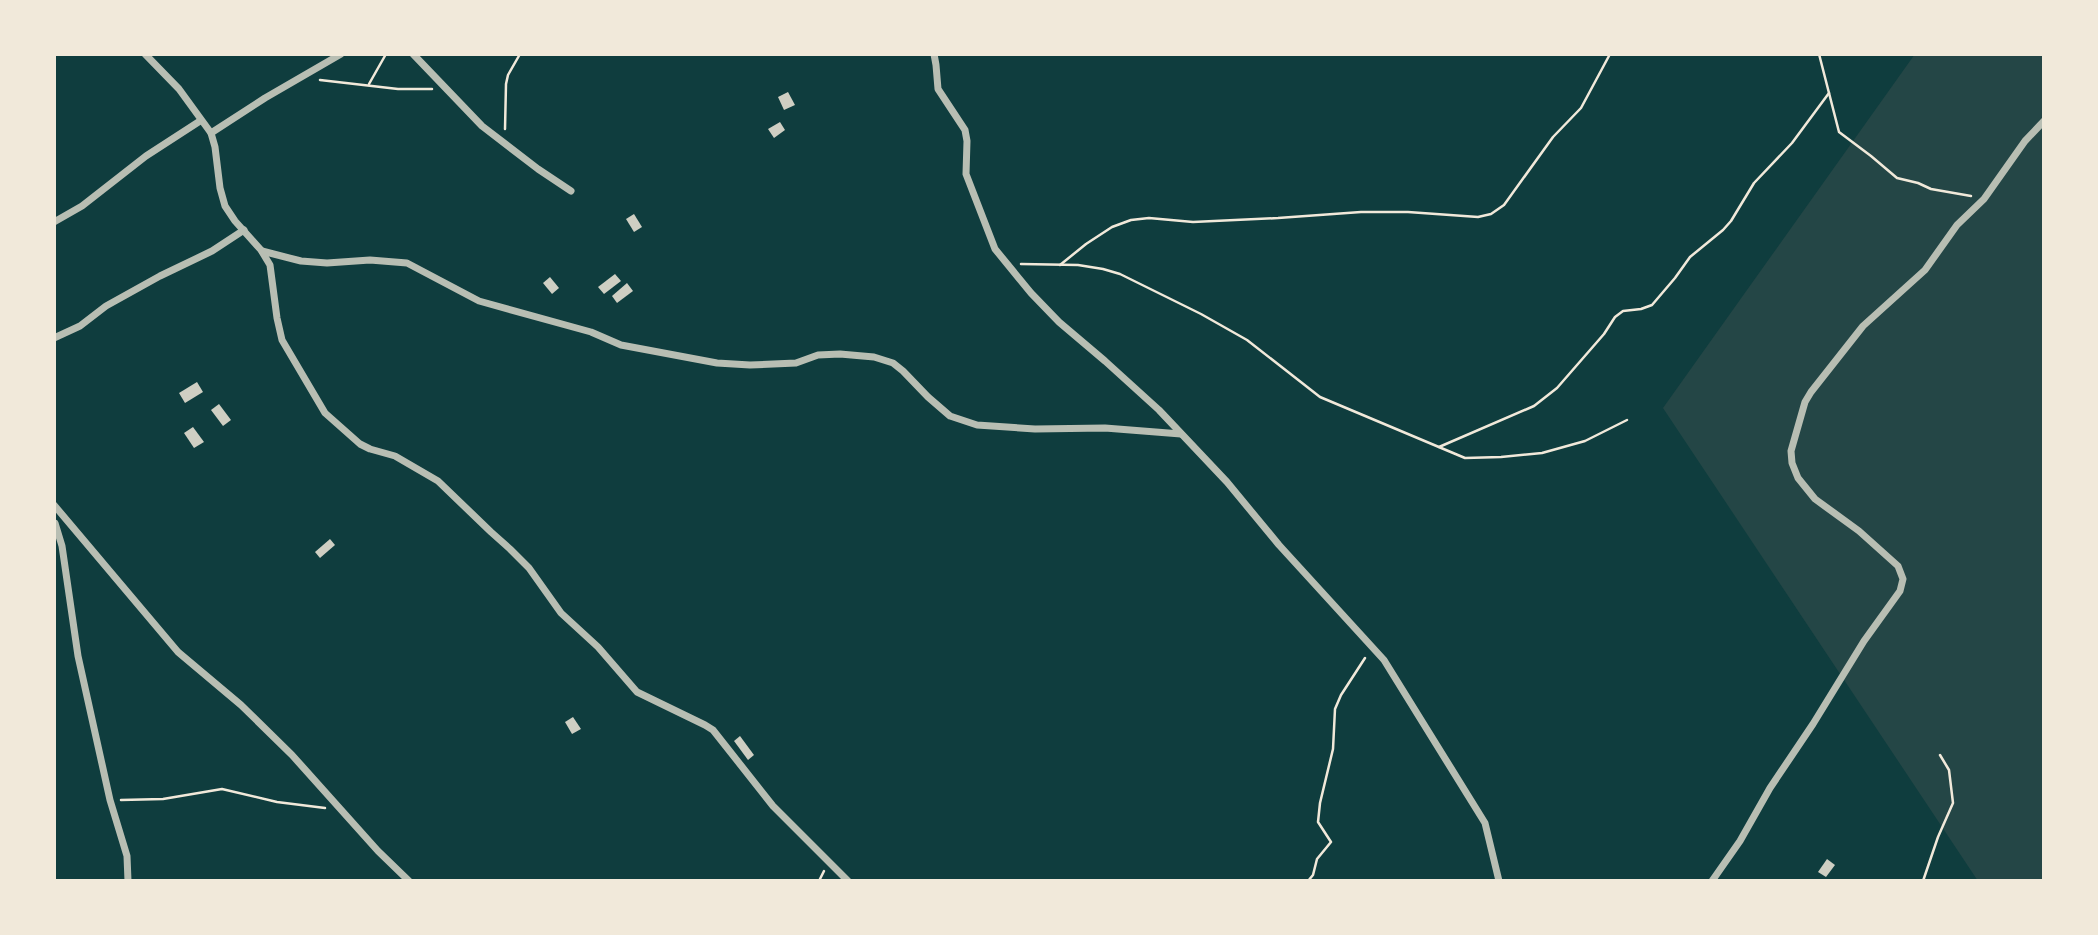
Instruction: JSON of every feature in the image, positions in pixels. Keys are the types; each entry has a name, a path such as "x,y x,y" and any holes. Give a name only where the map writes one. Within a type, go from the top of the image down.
{"street":[{"path":"145,54 179,89 211,133 225,206 270,265 282,340 325,413 360,444 395,456 438,481 529,568 561,614 598,647 637,692 713,730 773,806 848,881"},
{"path":"211,133 341,54"},
{"path":"413,54 482,126 571,191"},
{"path":"934,54 938,89 961,122 966,135 966,174 995,250 1059,322 1159,410 1182,434 1373,647 1402,687 1485,823 1499,881"},
{"path":"54,222 82,206 146,156 200,121"},
{"path":"1712,881 1740,841 1770,788 1814,724 1864,641 1897,598 1903,579 1898,566 1859,531 1815,499 1798,478 1792,463 1791,450 1805,402 1863,326 1925,271 1957,225 1984,199 2025,141 2044,121"},
{"path":"54,338 80,326 106,306 160,276 212,251 244,230"},
{"path":"261,250 301,261 327,263 370,260 407,263 479,301 591,332 621,345 717,363 796,363 818,355 840,354 874,357 892,363 903,371 950,416 977,425 1035,429 1105,428 1182,434"},
{"path":"54,506 178,652 241,705 292,755 379,852 409,881"},
{"path":"60,513 55,523 62,546 74,636 110,800 127,856 128,881"}],"path":[{"path":"369,84 386,54"},
{"path":"505,143 506,84 520,54"},
{"path":"1060,265 1095,238 1131,220 1149,218 1193,222 1361,212 1478,217 1491,214 1504,205 1553,137 1581,108 1610,54"},
{"path":"1819,54 1839,132 1896,178 1931,189 1984,199"},
{"path":"301,78 398,89 449,91"},
{"path":"1439,447 1534,406 1557,388 1604,334 1615,317 1652,304 1690,257 1731,221 1754,184 1792,143 1829,93"},
{"path":"1008,264 1060,265 1103,269 1120,274 1247,340 1320,397 1465,458 1542,453 1585,441 1627,421"},
{"path":"1308,881 1315,862 1331,842 1318,822 1333,749 1335,709 1341,695 1373,647"},
{"path":"1923,881 1938,836 1953,803 1949,769 1940,755"},
{"path":"110,800 163,799 222,789 309,807 340,808"}],"shaded area":[{"path":"1915,54 2044,54 2044,881 1978,881 1663,408"}],"building":[{"path":"788,92 795,105 784,110 778,97"},
{"path":"780,122 785,130 774,138 768,129"},
{"path":"634,214 642,227 634,232 626,219"},
{"path":"615,274 621,281 604,294 598,287"},
{"path":"550,277 559,288 552,294 543,283"},
{"path":"627,283 633,291 617,303 612,296"},
{"path":"197,382 203,392 185,403 179,393"},
{"path":"219,404 231,420 223,426 211,410"},
{"path":"193,427 204,442 194,448 184,433"},
{"path":"330,539 335,545 320,558 315,552"},
{"path":"573,717 581,729 572,734 565,722"},
{"path":"740,736 754,755 748,760 734,741"},
{"path":"1827,859 1835,865 1826,877 1818,872"}]}
